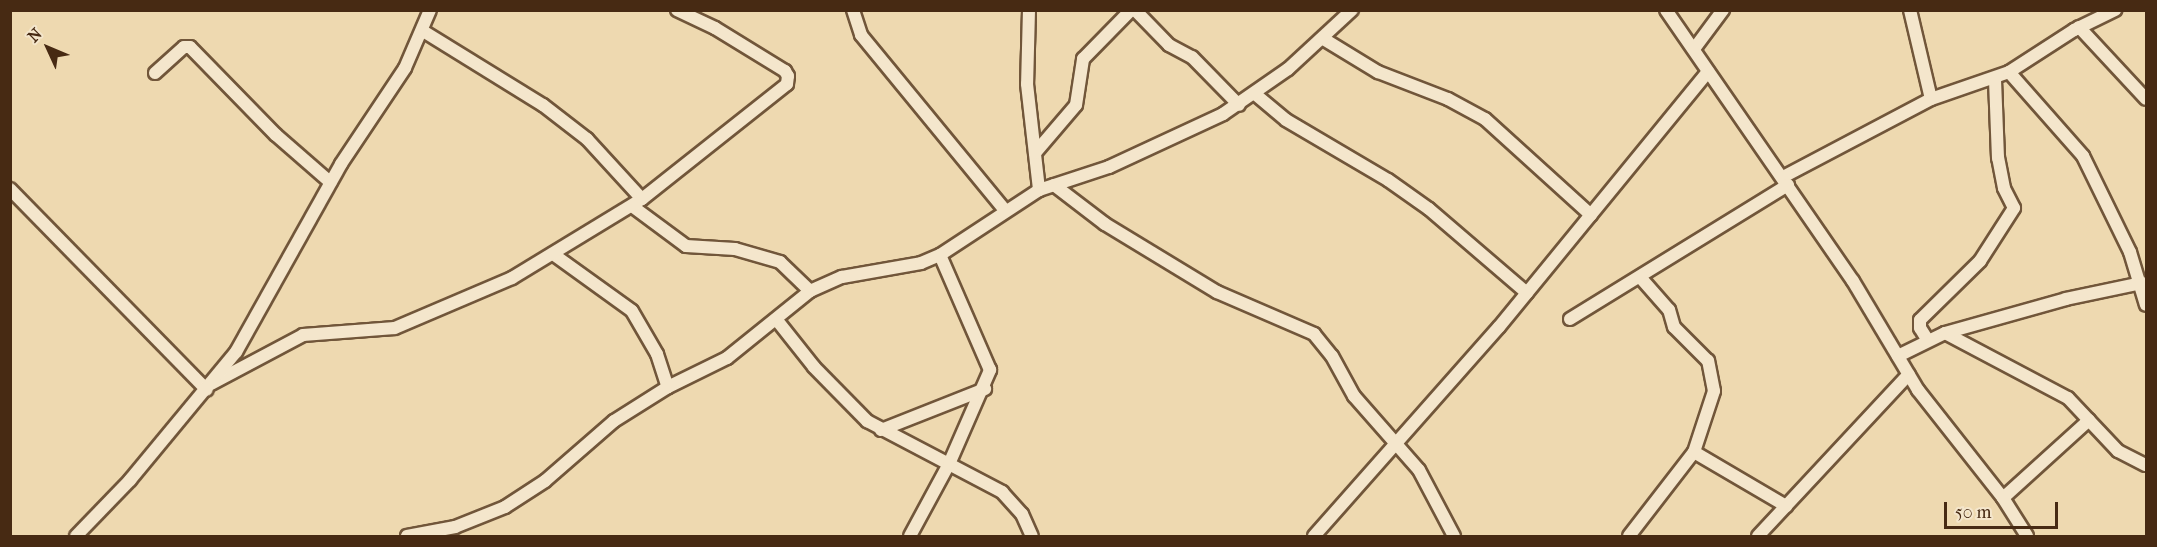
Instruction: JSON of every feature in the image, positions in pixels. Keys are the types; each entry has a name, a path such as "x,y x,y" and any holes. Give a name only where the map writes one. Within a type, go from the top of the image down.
{"street":[{"path":"76,537 209,387 255,321 330,182 385,101 423,31 430,10"},
{"path":"209,387 303,335 383,330 425,318 512,278 637,202 699,157 788,80 785,72 758,54 677,10"},
{"path":"853,10 861,35 1005,210"},
{"path":"1029,10 1027,84 1039,190"},
{"path":"1035,153 1076,105 1083,59 1133,10 1169,45 1192,57 1239,105"},
{"path":"407,537 453,532 505,507 545,481 614,421 668,387 727,358 810,291 842,277 921,264 940,255 1005,210 1039,190 1138,154 1239,105 1322,38 1352,10"},
{"path":"1666,10 1785,181 1909,374 2003,498 2027,537"},
{"path":"1694,49 1723,10"},
{"path":"1910,10 1930,99"},
{"path":"1570,319 1640,278 1785,181 1930,99 1995,80 2079,27 2115,10"},
{"path":"2079,27 2146,99"},
{"path":"423,31 543,105 587,138 637,202 686,246 735,249 780,262 810,291"},
{"path":"1322,38 1378,72 1448,99 1485,118 1591,215"},
{"path":"155,73 184,47 190,47 276,135 330,182"},
{"path":"1314,537 1399,444 1527,293 1708,72"},
{"path":"2010,72 2083,156 2142,283 2146,305"},
{"path":"1927,339 1920,328 1920,320 1980,261 2014,208 2004,188 1998,158 1995,80"},
{"path":"1255,94 1286,120 1388,180 1429,209 1527,293"},
{"path":"1054,185 1105,224 1217,292 1314,334 1332,356 1354,396 1399,444 1419,470 1454,537"},
{"path":"10,189 209,387"},
{"path":"554,254 632,311 657,354 668,387"},
{"path":"910,537 950,464 966,419 985,389 990,370 940,255"},
{"path":"1629,537 1694,453 1714,391 1712,371 1708,361 1674,327 1669,310 1640,278"},
{"path":"1898,356 1927,339 1945,333 2066,299 2142,283"},
{"path":"776,319 814,367 867,421 1002,492 1022,514 1032,537"},
{"path":"1945,333 2058,392 2118,451 2146,465"},
{"path":"1758,537 1909,374"},
{"path":"881,430 985,389"},
{"path":"2003,498 2089,420"},
{"path":"1694,453 1786,507"}]}
